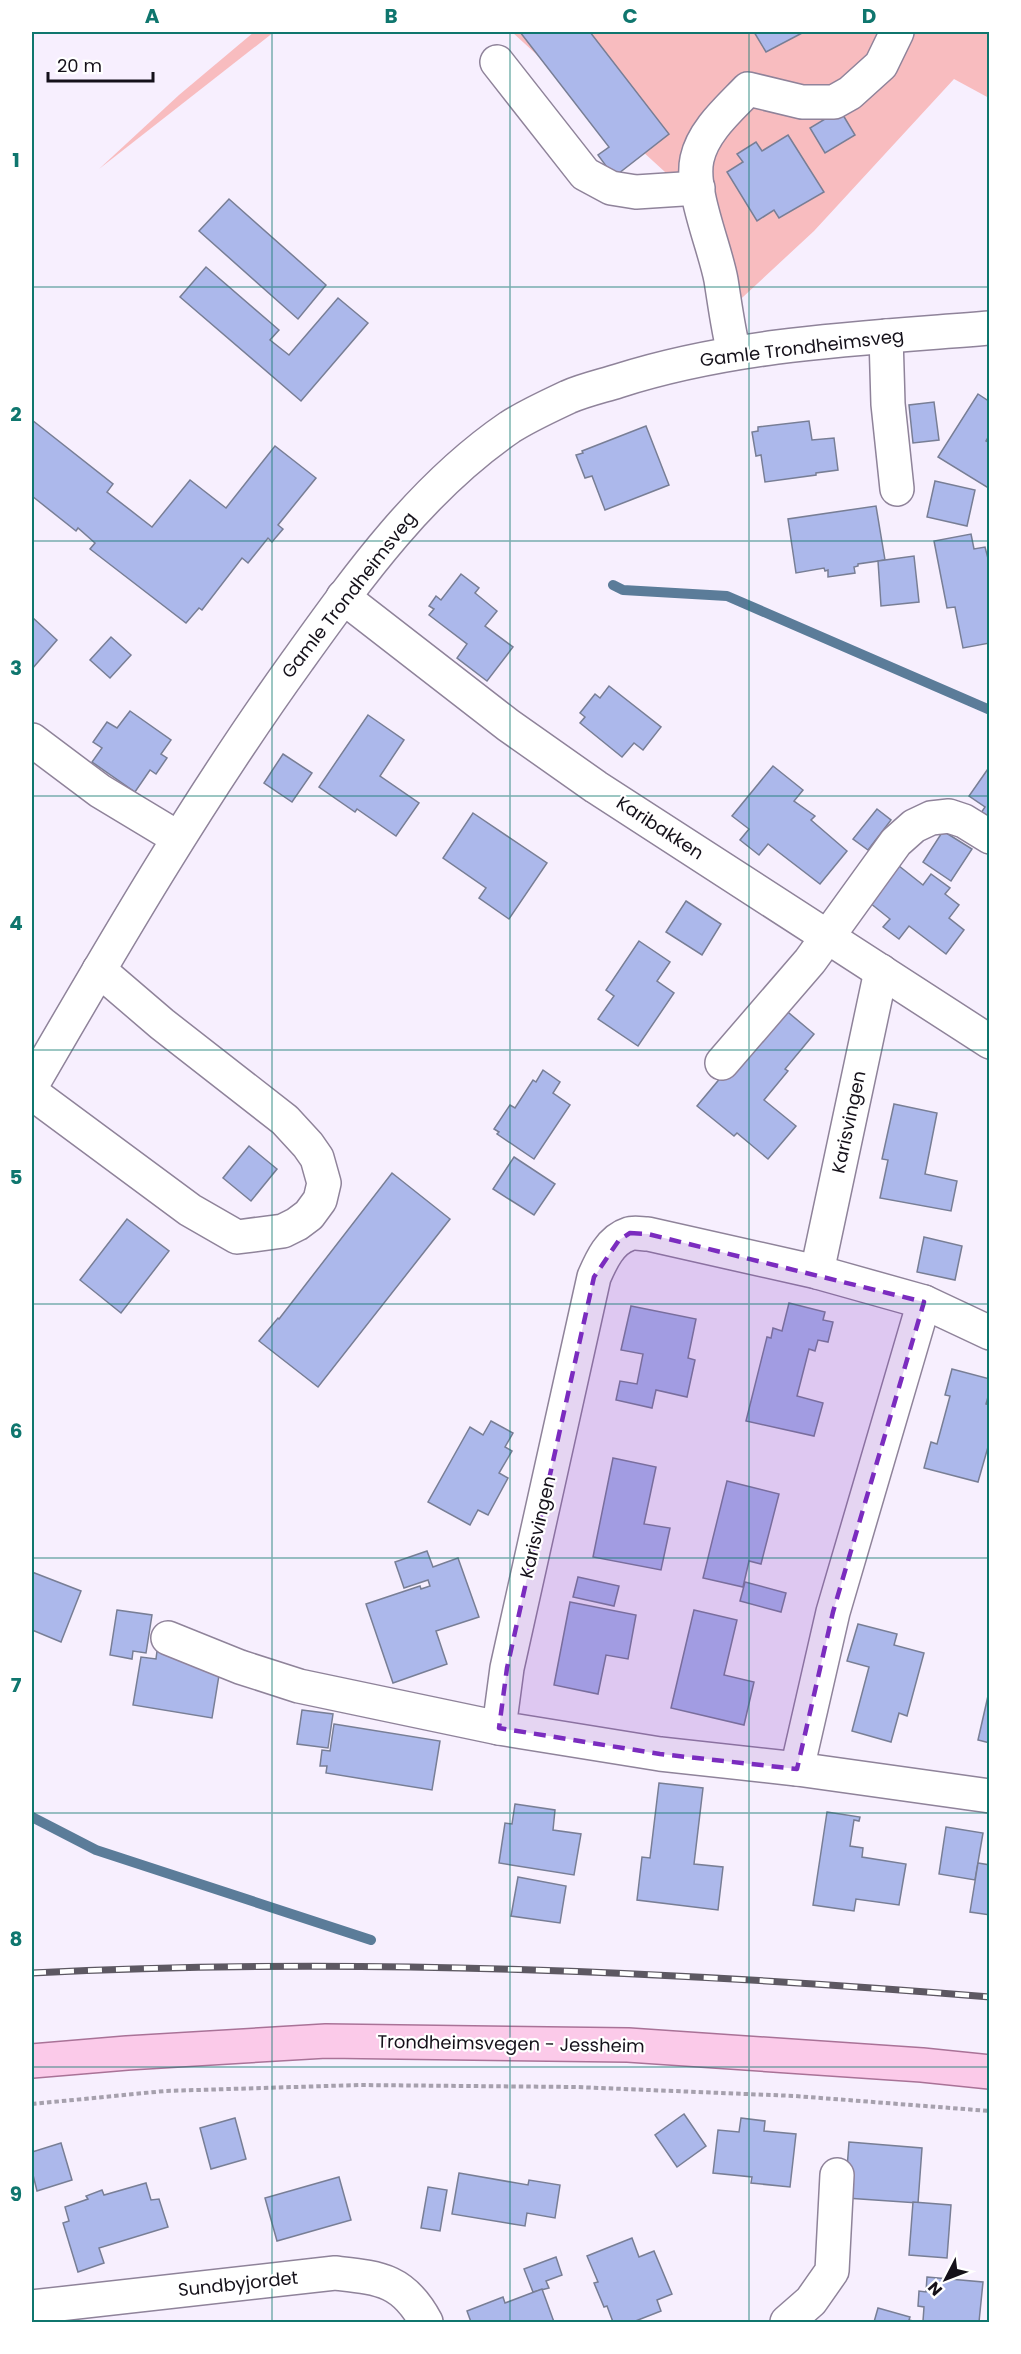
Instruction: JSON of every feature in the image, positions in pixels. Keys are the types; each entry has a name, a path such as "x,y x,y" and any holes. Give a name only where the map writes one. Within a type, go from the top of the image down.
{"main road":[{"name":"Trondheimsvegen - Jessheim","path":"32,2061 326,2041 616,2044 922,2065 990,2072"}],"street":[{"path":"734,353 725,316 721,280 698,188 697,161 702,145 720,118 748,89 802,102 834,102 850,93 880,65 897,32"},
{"path":"497,62 585,174 611,188 636,192 698,188"},
{"name":"Gamle Trondheimsveg","path":"32,1085 178,838 268,701 344,597 410,514 463,462 512,426 571,395 654,369 734,353 886,336 990,328"},
{"path":"886,336 888,404 897,489"},
{"name":"Karibakken","path":"344,597 508,725 596,787 990,1042"},
{"path":"32,740 100,791 178,838"},
{"path":"722,1063 810,960 896,842 914,826 931,818 949,816 964,821 990,837"},
{"path":"32,1093 190,1210 237,1237 283,1231 309,1215 320,1200 324,1183 317,1158 285,1120 162,1024 99,970"},
{"name":"Karisvingen","path":"817,1272 881,971"},
{"name":"Karisvingen","path":"499,1728 507,1668 594,1277 609,1248 630,1233 648,1234 817,1272 924,1302 990,1333"},
{"path":"797,1769 834,1612 924,1302"},
{"path":"168,1638 240,1667 299,1686 499,1728 660,1754 797,1769 990,1796"},
{"path":"787,2322 811,2301 832,2271 837,2175"},
{"name":"Sundbyjordet","path":"32,2307 335,2273 377,2277 406,2294 426,2322"}],"path":[{"path":"32,2104 165,2091 371,2085 576,2088 795,2096 990,2111"}],"highlighted area":[{"path":"630,1233 648,1234 924,1302 833,1612 797,1769 660,1754 499,1728 507,1668 594,1277 619,1240"}],"shaded area":[{"path":"254,32 274,32 99,169 179,95"},
{"path":"512,32 989,32 989,98 954,79 814,231 730,309 712,215"}],"building":[{"path":"520,32 590,32 669,134 614,177 598,155 609,147"},
{"path":"754,32 804,32 766,52"},
{"path":"840,110 855,135 825,153 810,128"},
{"path":"788,135 824,192 779,218 774,210 757,221 727,172 743,162 737,154 756,142 762,151"},
{"path":"229,199 326,285 298,319 199,231"},
{"path":"206,267 279,330 270,340 289,355 338,298 368,323 301,401 180,297"},
{"path":"978,394 990,402 990,434 986,441 990,443 990,489 938,457"},
{"path":"934,402 939,440 913,443 909,405"},
{"path":"32,420 113,484 107,492 152,527 190,480 226,508 275,446 316,478 278,525 283,529 272,542 268,538 248,563 242,558 202,610 199,608 186,623 90,549 95,543 78,528 76,531 32,496"},
{"path":"809,421 812,440 834,438 838,470 765,482 761,455 756,456 752,432 758,431 758,427"},
{"path":"646,426 669,485 605,510 592,476 585,478 576,455"},
{"path":"935,481 975,490 967,526 927,517"},
{"path":"876,506 885,560 858,564 854,567 855,573 828,577 828,570 825,571 824,568 796,573 788,519"},
{"path":"971,534 974,549 985,547 990,566 990,643 963,648 955,607 947,608 934,541"},
{"path":"914,556 919,602 881,606 878,561"},
{"path":"461,574 479,588 475,593 497,611 485,626 513,647 487,681 457,658 467,644 429,615 434,609 429,606 436,596 441,600"},
{"path":"32,617 57,640 32,669"},
{"path":"111,637 131,655 110,678 90,660"},
{"path":"609,686 661,727 643,750 634,743 622,757 580,723 585,717 580,713 595,694 600,698"},
{"path":"130,711 171,740 161,754 167,758 156,774 150,770 135,792 92,762 102,748 93,742 107,722 117,728"},
{"path":"368,715 404,740 380,776 419,803 396,836 357,809 355,812 319,787"},
{"path":"283,754 312,773 292,802 264,783"},
{"path":"773,766 803,790 794,801 815,816 811,820 847,851 820,884 768,844 759,855 740,840 749,829 732,816"},
{"path":"990,766 990,819 981,813 985,807 969,796"},
{"path":"877,809 891,820 868,850 853,839"},
{"path":"473,813 547,863 509,919 479,898 486,888 443,858"},
{"path":"943,831 972,849 951,881 923,862"},
{"path":"894,862 923,885 931,874 950,888 945,894 959,905 949,918 964,930 946,954 909,926 899,939 883,927 890,919 865,899"},
{"path":"686,901 721,924 702,955 666,932"},
{"path":"639,941 670,962 657,981 674,993 638,1046 598,1019 614,996 606,990"},
{"path":"783,1008 814,1034 785,1069 788,1071 764,1100 796,1126 768,1159 737,1133 734,1136 697,1106 752,1040"},
{"path":"543,1070 560,1082 553,1093 570,1105 534,1159 497,1134 499,1132 494,1129 510,1105 515,1108 533,1080 536,1082"},
{"path":"894,1104 937,1113 925,1174 957,1181 951,1211 880,1198 888,1160 882,1159"},
{"path":"249,1146 277,1169 251,1201 223,1178"},
{"path":"514,1157 555,1184 534,1215 493,1189"},
{"path":"392,1173 450,1219 318,1387 259,1341 279,1319"},
{"path":"127,1219 169,1251 121,1313 80,1280"},
{"path":"924,1237 962,1246 955,1280 917,1272"},
{"path":"789,1303 825,1312 823,1320 833,1322 828,1342 818,1340 815,1351 809,1349 797,1396 823,1403 814,1436 746,1421 767,1337 771,1338 773,1328 782,1331"},
{"path":"631,1306 696,1319 688,1358 695,1360 687,1397 656,1390 652,1408 616,1400 620,1381 637,1384 643,1354 621,1350"},
{"path":"952,1369 990,1379 986,1404 990,1405 990,1440 978,1482 924,1468 931,1442 937,1444 950,1396 945,1395"},
{"path":"491,1421 513,1433 505,1447 512,1451 499,1473 508,1478 488,1515 478,1510 470,1525 428,1502 470,1427 483,1435"},
{"path":"613,1458 656,1467 644,1524 670,1528 661,1570 593,1557"},
{"path":"727,1481 779,1494 761,1564 749,1561 743,1587 703,1578"},
{"path":"427,1551 433,1567 458,1558 479,1617 436,1631 447,1664 393,1683 366,1604 420,1586 421,1589 430,1586 428,1580 404,1588 395,1562"},
{"path":"32,1572 81,1591 61,1642 32,1630"},
{"path":"578,1577 619,1586 614,1606 573,1597"},
{"path":"745,1582 786,1593 781,1612 740,1601"},
{"path":"570,1602 636,1615 628,1659 606,1655 598,1694 554,1685"},
{"path":"117,1610 152,1615 146,1653 133,1651 132,1659 110,1655"},
{"path":"694,1610 737,1620 724,1675 754,1682 744,1725 671,1708"},
{"path":"858,1624 897,1634 894,1645 924,1653 907,1716 899,1713 891,1742 852,1731 869,1667 847,1661"},
{"path":"157,1651 187,1656 186,1663 220,1669 212,1718 133,1705 141,1657 156,1659"},
{"path":"990,1687 990,1743 978,1740"},
{"path":"302,1710 333,1714 328,1748 297,1744"},
{"path":"334,1724 440,1741 432,1790 326,1773 327,1766 320,1766 322,1750 330,1751"},
{"path":"659,1783 703,1788 694,1864 723,1867 718,1910 637,1900 642,1857 650,1858"},
{"path":"515,1804 555,1810 553,1830 581,1834 574,1875 499,1863 505,1823 512,1824"},
{"path":"827,1812 860,1817 859,1821 854,1820 850,1846 863,1848 862,1857 906,1864 899,1905 856,1899 854,1911 813,1905"},
{"path":"946,1827 983,1833 975,1880 939,1874"},
{"path":"978,1863 990,1865 990,1915 970,1912"},
{"path":"518,1877 566,1886 560,1923 511,1916"},
{"path":"684,2114 706,2146 677,2167 655,2135"},
{"path":"235,2118 246,2159 211,2169 200,2128"},
{"path":"741,2118 765,2121 764,2131 796,2134 790,2187 751,2183 752,2177 713,2173 718,2130 739,2132"},
{"path":"849,2142 922,2148 918,2203 846,2198"},
{"path":"61,2143 72,2180 37,2191 32,2171 32,2152"},
{"path":"459,2173 528,2185 529,2180 560,2185 555,2218 527,2213 525,2226 452,2214"},
{"path":"339,2177 351,2220 277,2241 265,2198"},
{"path":"146,2183 151,2200 159,2199 168,2227 99,2248 104,2263 78,2272 63,2223 69,2221 65,2207 88,2199 86,2196 102,2190 104,2195"},
{"path":"428,2187 447,2190 440,2231 421,2228"},
{"path":"913,2202 951,2205 947,2258 909,2255"},
{"path":"632,2238 639,2257 654,2251 672,2294 657,2300 661,2311 633,2322 613,2322 594,2283 598,2282 587,2256"},
{"path":"556,2257 562,2275 546,2281 549,2288 533,2292 524,2269"},
{"path":"927,2277 983,2282 979,2322 923,2321 924,2307 918,2306 919,2291 926,2292"},
{"path":"542,2289 554,2322 471,2322 467,2311 503,2297 505,2303"},
{"path":"878,2308 910,2317 909,2320 917,2322 874,2322"}],"waterway":[{"path":"613,585 623,590 727,596 990,710"},
{"path":"32,1817 96,1850 371,1940"}],"railway":[{"path":"32,1973 271,1966 511,1969 751,1980 990,1997"}]}
